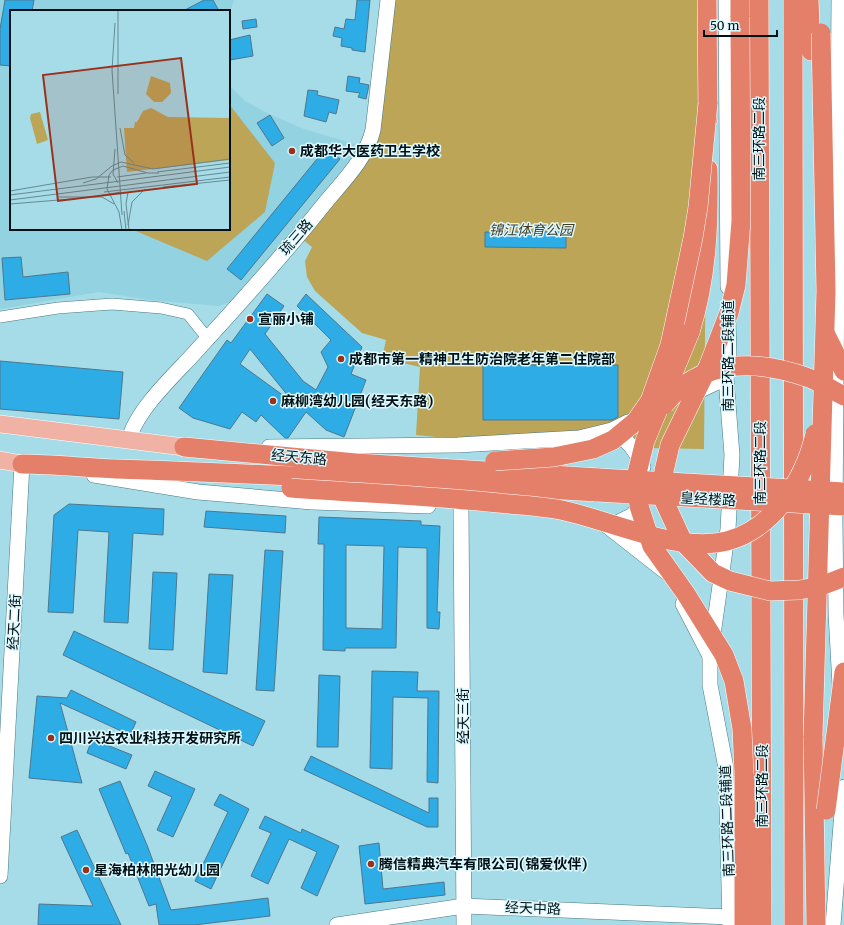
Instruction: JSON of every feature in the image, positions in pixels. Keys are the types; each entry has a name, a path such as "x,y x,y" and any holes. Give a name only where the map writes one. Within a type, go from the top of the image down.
{"highway":[{"path":"707,0 709,209 704,273 700,300 690,332 645,441 636,477 639,506 652,546 686,594 724,655 734,681 742,729 744,774 735,922"},
{"name":"南三环路二段","path":"759,0 762,925"},
{"path":"793,0 794,925"},
{"path":"809,0 814,298 826,335 844,371"},
{"path":"816,920 819,806 822,402 826,291 821,0"},
{"path":"740,9 741,221 736,285 729,313 708,367 670,445 664,471 665,503 683,542 713,573 730,582 770,592 799,590 821,586 844,577"},
{"path":"356,462 495,461 554,457 593,449 613,440 636,421 650,401 670,345 693,238 698,207 708,104"},
{"path":"656,416 672,395 691,379 721,368 742,366 776,368 807,377 844,396"},
{"path":"114,469 201,481 463,500 557,509 683,542 708,543 726,541 745,535 778,508 803,471 813,444 822,402"},
{"name":"经天东路","path":"184,447 598,485"},
{"name":"经天东路","path":"22,464 65,464 114,469 598,485"},
{"name":"皇经楼路","path":"598,485 841,515"},
{"name":"皇经楼路","path":"598,485 844,492"},
{"path":"819,806 844,672"}],"main road":[{"name":"经天东路","path":"0,424 184,447"},
{"name":"经天东路","path":"0,460 22,464"}],"street":[{"name":"琉三路","path":"129,440 132,428 162,387 208,339 308,225 361,158 370,143 374,130 388,0"},
{"name":"南三环路二段辅道","path":"726,0 729,358 726,378 732,455 728,529 710,656 710,684 726,768 735,922"},
{"path":"839,0 841,74 841,515 836,614 844,748"},
{"path":"0,317 58,308 112,304 161,308 188,314 208,339"},
{"path":"184,447 458,446 579,438 612,430 726,378"},
{"path":"609,527 633,515 644,499 645,471 636,451 626,440 612,430"},
{"path":"22,464 198,492 312,502 580,511 609,527 666,572 710,656"},
{"name":"经天二街","path":"0,876 22,464"},
{"name":"经天三街","path":"461,507 464,925"},
{"path":"833,925 844,787"},
{"name":"经天中路","path":"338,925 464,906 735,922"}],"shaded area":[{"name":"成都华大医药卫生学校","path":"0,0 234,0 230,12 230,10 10,10 10,230 230,230 230,86 245,101 269,114 304,129 358,145 353,157 237,300 218,306 151,300 99,292 0,309"}],"green space":[{"name":"锦江体育公园","path":"395,0 708,0 704,449 527,446 416,435 420,367 382,358 386,340 362,333 315,291 307,277 305,261 312,247 302,239 363,168 373,154 379,134"},
{"path":"230,105 275,163 265,212 207,261 133,230 230,230"}],"building":[{"path":"5,0 34,0 32,10 10,10 10,66 0,65 0,29"},
{"path":"204,0 213,0 218,10 185,10"},
{"path":"357,0 370,0 365,52 352,50 352,48 341,46 342,38 333,36 335,27 344,29 346,19 355,20"},
{"path":"256,19 257,27 243,29 242,21"},
{"path":"250,35 253,56 230,60 230,40"},
{"path":"348,76 360,78 359,83 369,85 366,99 358,97 360,93 346,91"},
{"path":"308,90 318,91 317,95 339,100 336,114 329,112 326,122 304,116"},
{"path":"270,115 284,138 272,146 257,123"},
{"path":"326,148 340,159 241,280 227,269"},
{"path":"485,232 566,232 566,248 485,247"},
{"path":"21,257 23,277 68,272 70,294 5,300 2,258"},
{"path":"267,294 284,306 265,334 303,381 316,390 328,367 321,352 331,340 297,306 306,294 362,347 351,374 366,380 344,437 326,430 306,412 288,438 285,438 261,415 256,422 242,412 230,429 193,418 179,408 227,340 231,343","holes":["250,349 289,397 288,399 240,364"]},
{"path":"0,361 123,372 119,419 0,409"},
{"path":"483,365 618,365 618,417 612,420 483,420"},
{"path":"69,504 164,509 163,535 133,533 128,623 104,622 109,532 78,530 73,613 48,612 54,515"},
{"path":"206,511 286,516 285,533 204,527"},
{"path":"319,517 421,521 421,525 440,526 437,612 440,612 439,629 427,628 427,548 398,547 396,648 345,648 345,651 323,650 324,544 318,544","holes":["346,545 384,546 382,629 346,628"]},
{"path":"265,550 283,551 274,691 256,690"},
{"path":"153,572 177,573 173,650 149,649"},
{"path":"209,574 233,575 227,674 203,672"},
{"path":"74,631 265,721 253,746 63,655"},
{"path":"372,671 418,672 417,691 439,691 438,783 427,782 428,698 393,697 392,769 370,768"},
{"path":"319,675 340,676 338,747 317,747"},
{"name":"四川兴达农业科技开发研究所","path":"71,690 136,722 130,735 60,703 82,783 29,778 37,696 67,698"},
{"path":"92,739 132,755 126,769 87,753"},
{"path":"311,756 429,813 429,798 438,798 438,827 427,827 304,770"},
{"path":"155,771 195,789 173,837 157,830 172,797 148,786"},
{"path":"120,781 147,845 171,910 268,898 270,916 194,925 159,925 156,904 149,906 128,853 126,854 99,789"},
{"path":"220,794 249,809 211,889 195,881 228,812 214,805"},
{"path":"265,816 301,833 302,829 339,846 317,896 301,888 317,852 289,839 268,884 251,876 271,833 259,828"},
{"name":"星海柏林阳光幼儿园","path":"77,830 121,925 38,925 39,904 93,906 61,837"},
{"name":"腾信精典汽车有限公司(锦爱伙伴)","path":"379,843 383,889 444,882 445,895 365,904 359,846"}],"place":[{"name":"成都华大医药卫生学校","path":"292,151"},
{"name":"宣丽小铺","path":"250,319"},
{"name":"成都市第一精神卫生防治院老年第二住院部","path":"341,359"},
{"name":"麻柳湾幼儿园(经天东路)","path":"273,401"},
{"name":"四川兴达农业科技开发研究所","path":"51,738"},
{"name":"腾信精典汽车有限公司(锦爱伙伴)","path":"371,864"},
{"name":"星海柏林阳光幼儿园","path":"86,870"}]}
